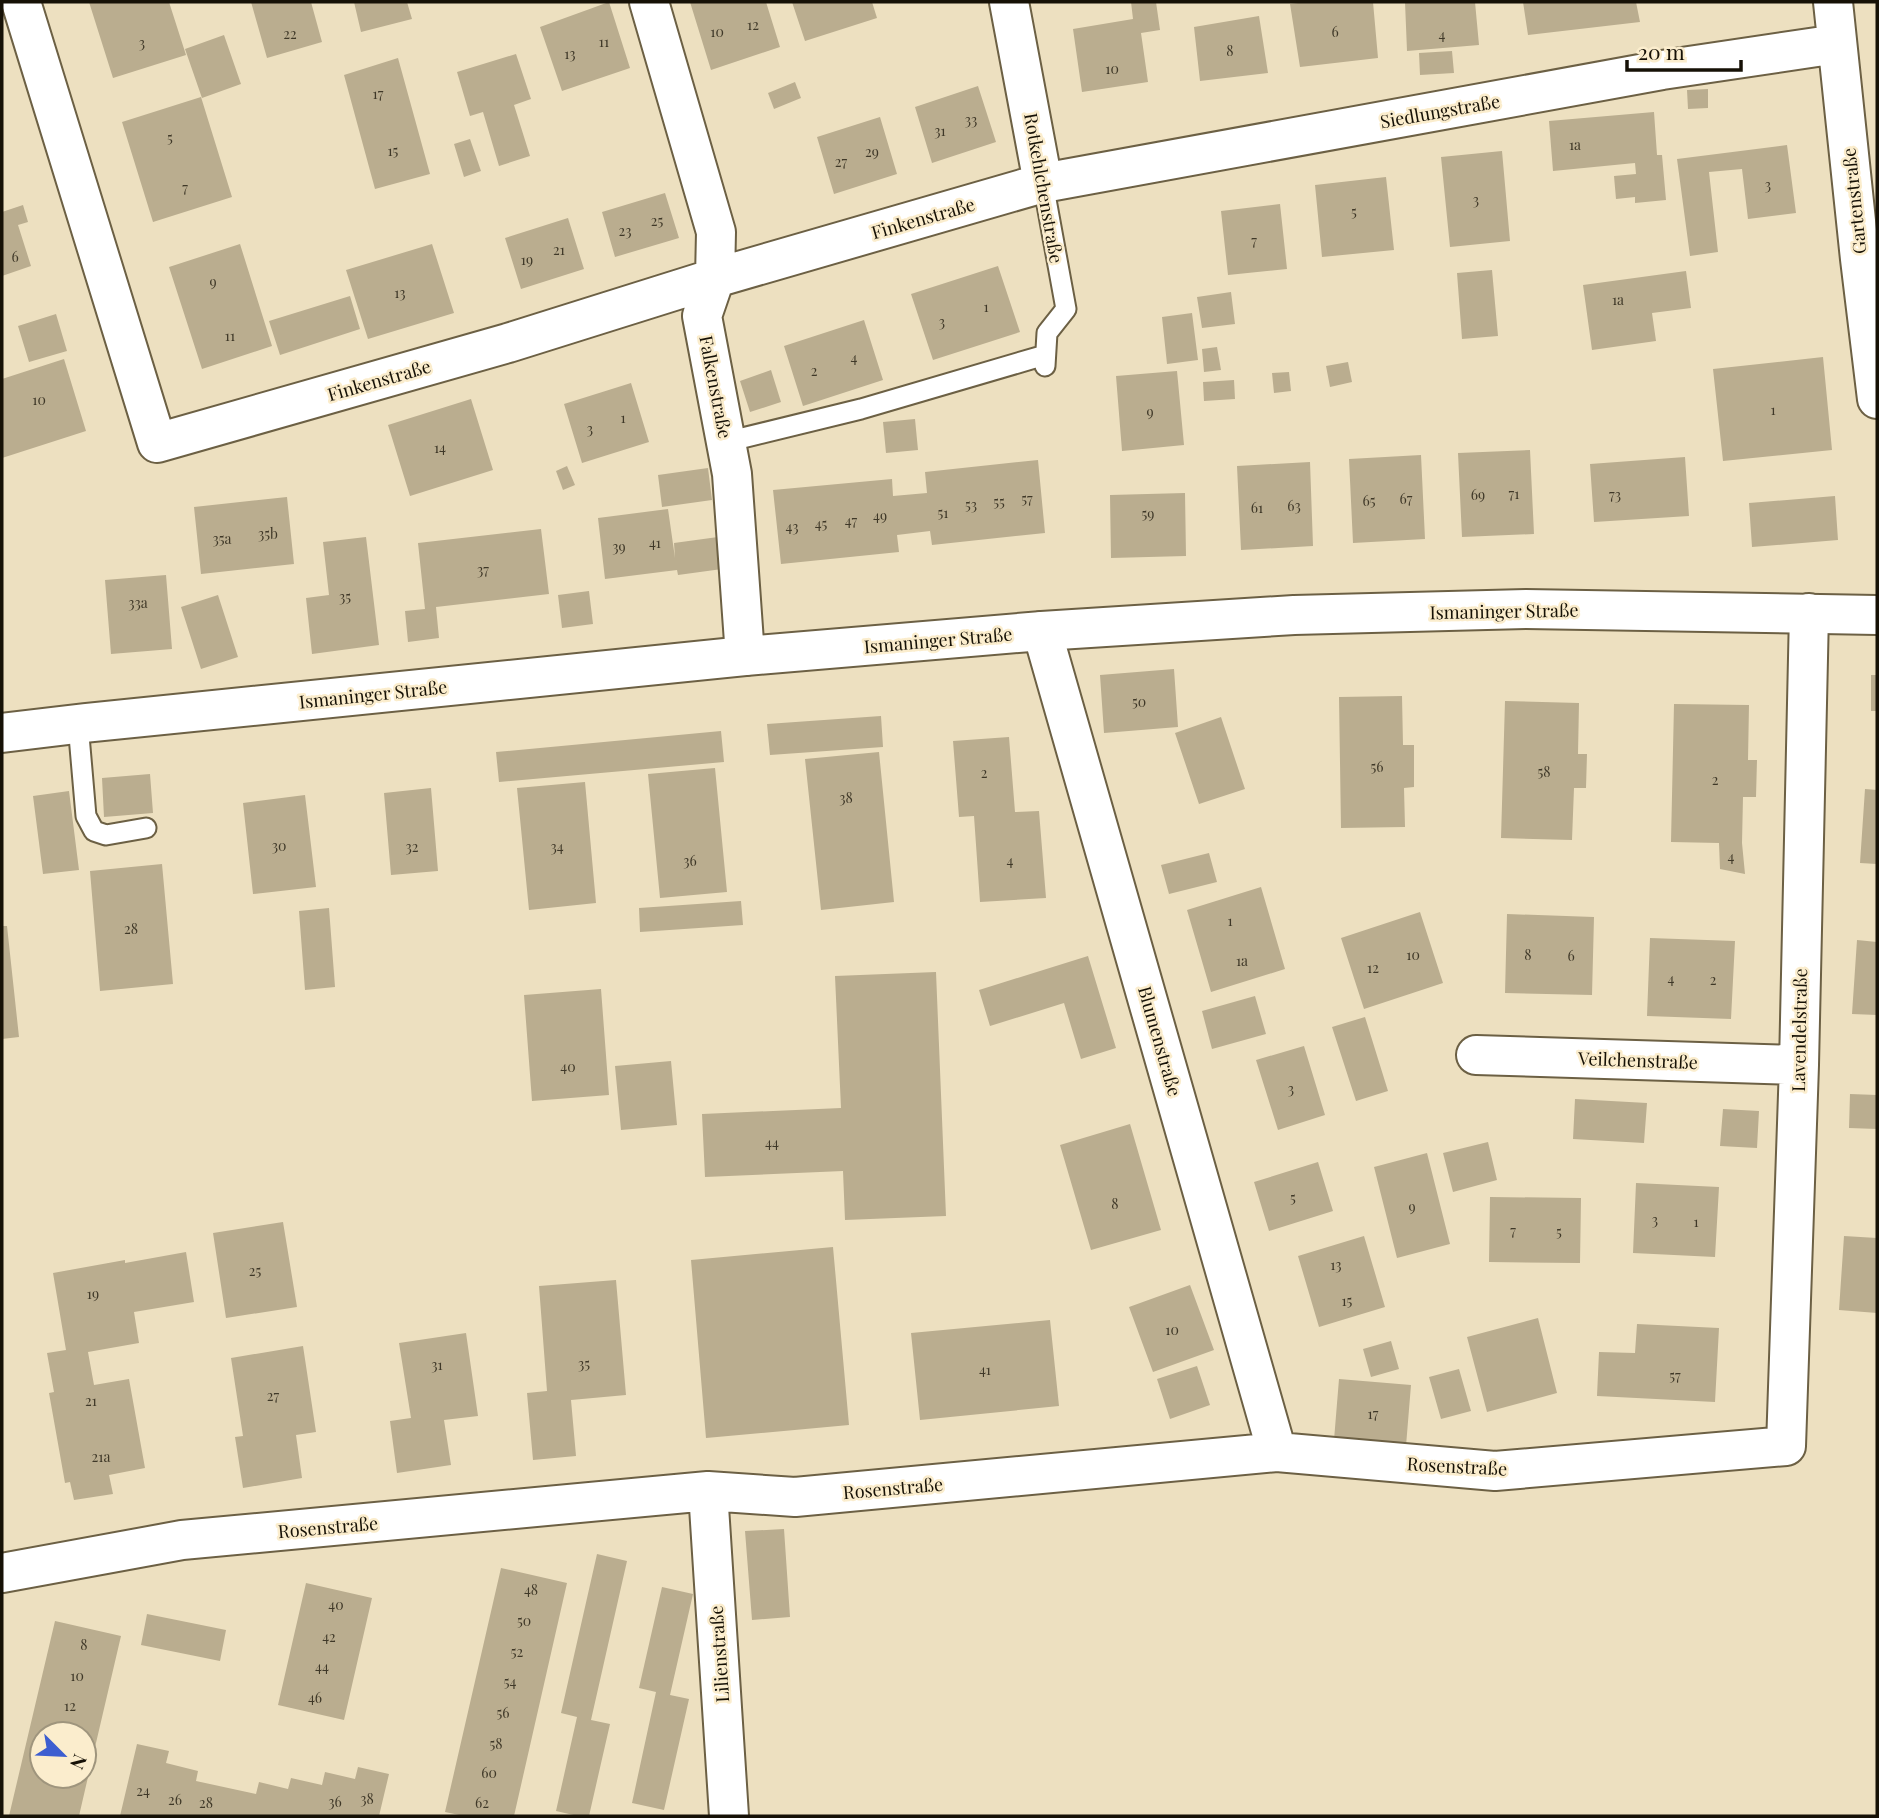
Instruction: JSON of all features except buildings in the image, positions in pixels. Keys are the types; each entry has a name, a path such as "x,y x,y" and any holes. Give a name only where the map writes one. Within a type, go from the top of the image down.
{"street":[{"name":"Finkenstraße","path":"21,2 157,443 508,343 715,278 1044,183"},
{"name":"Falkenstraße","path":"649,2 716,232 715,278 702,316 732,474 745,656"},
{"name":"Rotkehlchenstraße","path":"1009,2 1044,183"},
{"name":"Gartenstraße","path":"1833,2 1868,258 1877,399"},
{"name":"Siedlungstraße","path":"1044,183 1662,70 1837,44"},
{"name":"Ismaninger Straße","path":"2,733 745,656 1042,631 1294,615 1526,609 1877,615"},
{"name":"Lavendelstraße","path":"1786,1446 1799,1065 1809,613"},
{"name":"Blumenstraße","path":"1042,631 1277,1452"},
{"name":"Veilchenstraße","path":"1476,1055 1799,1065"},
{"name":"Rosenstraße","path":"2,1573 182,1540 708,1491 795,1497 1277,1452 1494,1471 1786,1446"},
{"name":"Lilienstraße","path":"708,1491 729,1816"}],"lane":[{"name":"Rotkehlchenstraße","path":"726,442 1045,362 1047,332 1066,309 1044,183"},
{"path":"78,724 86,816 94,831 106,835 146,828"}]}
